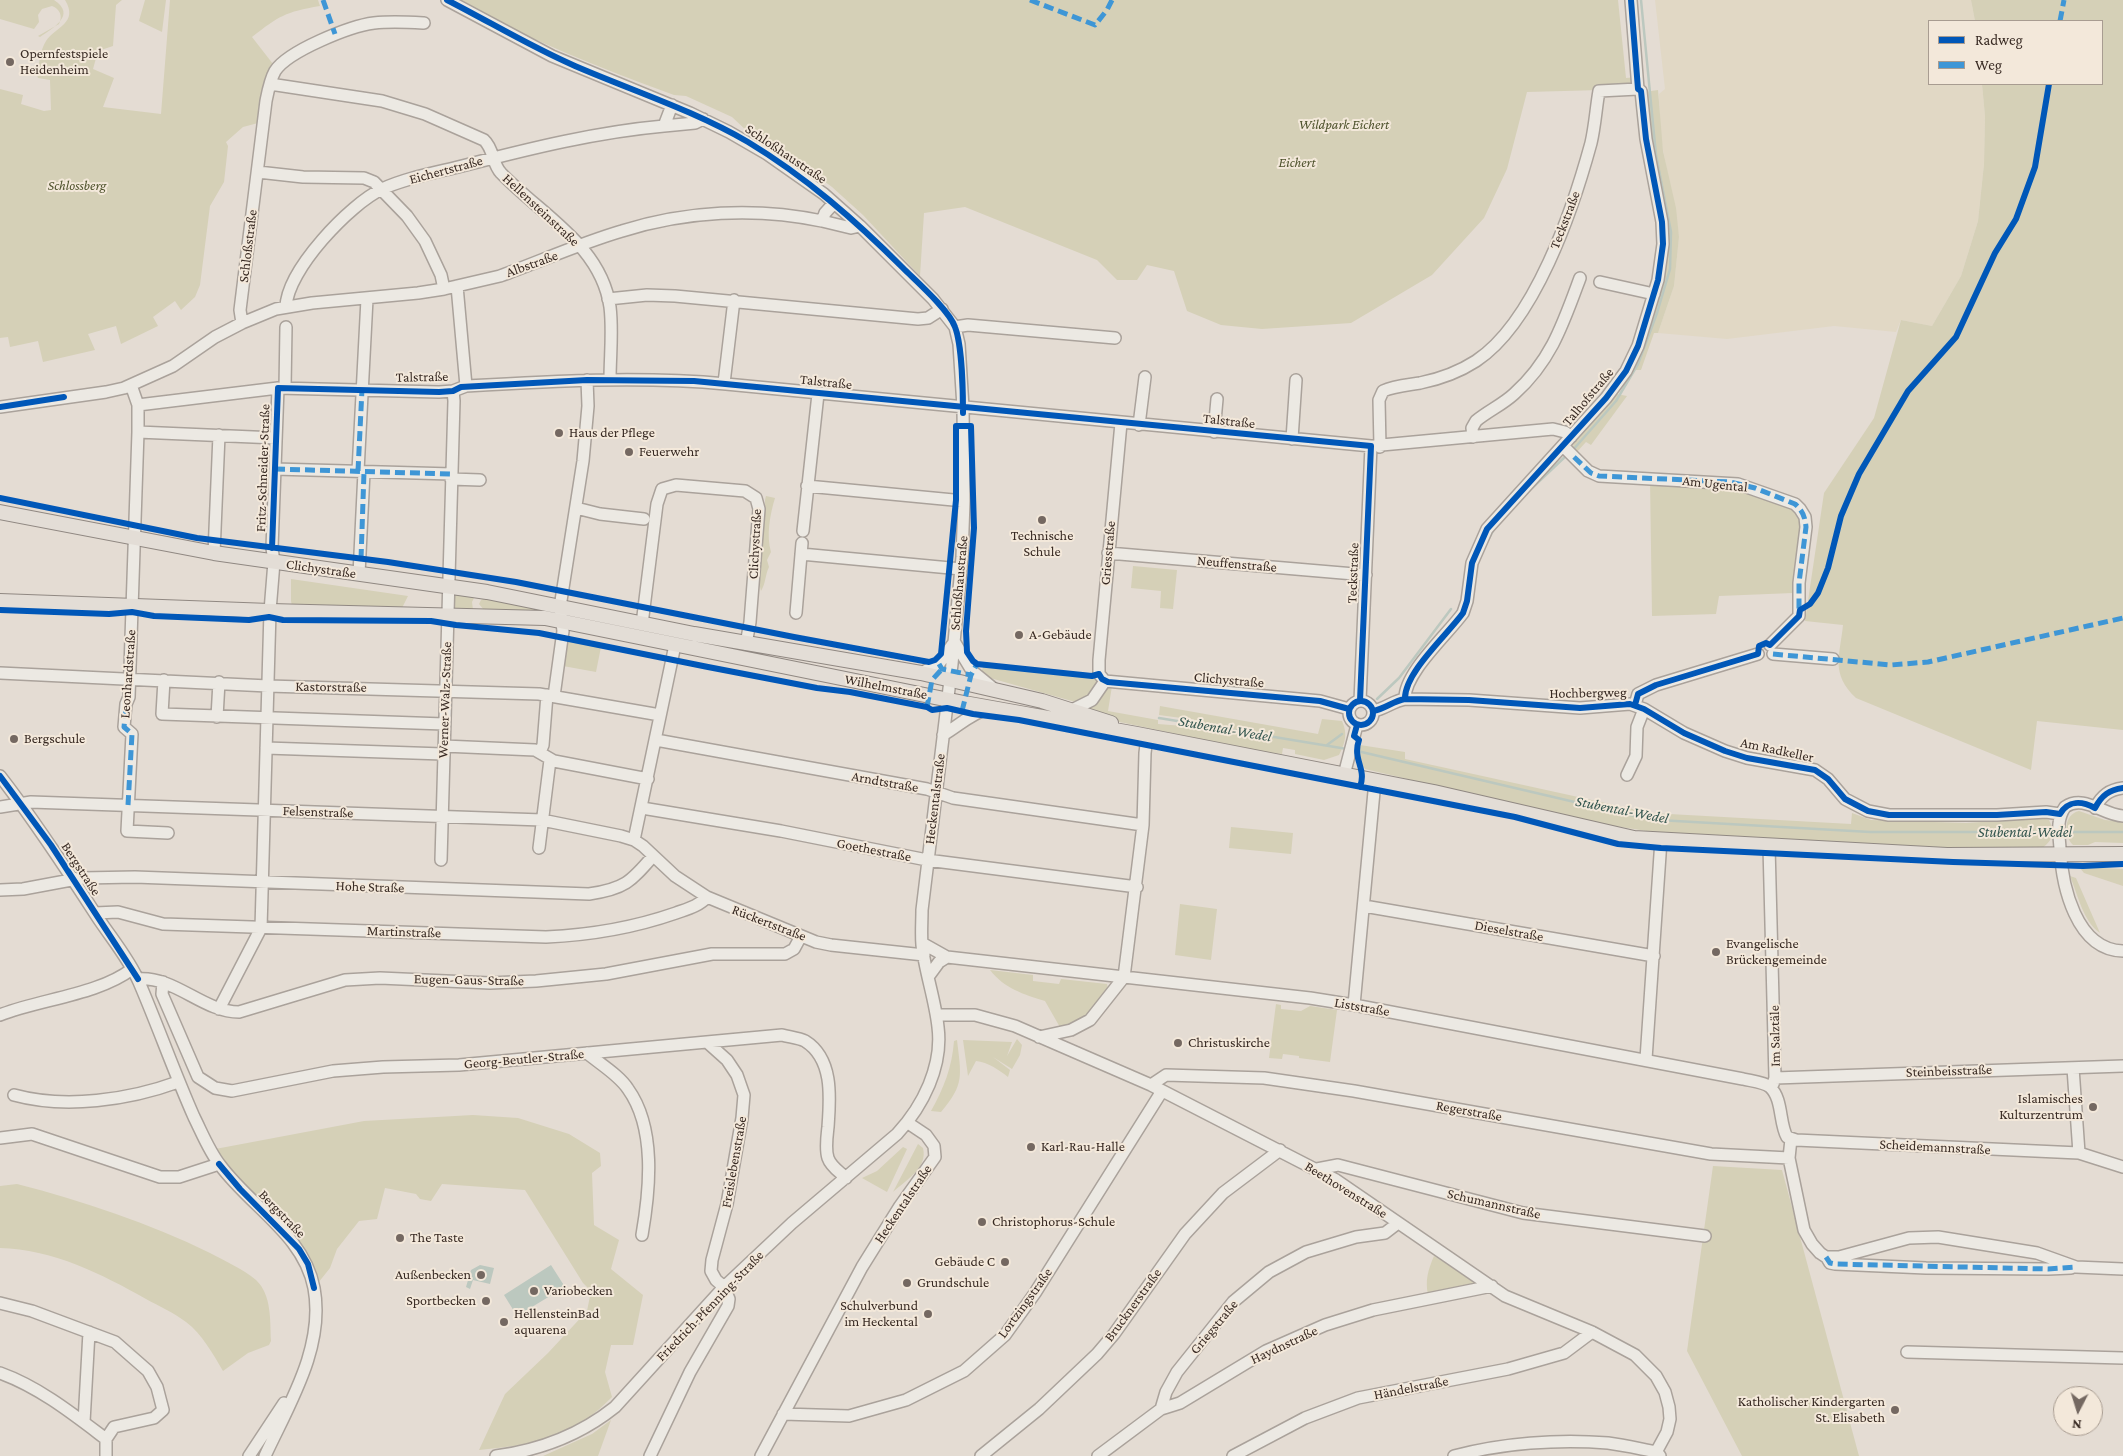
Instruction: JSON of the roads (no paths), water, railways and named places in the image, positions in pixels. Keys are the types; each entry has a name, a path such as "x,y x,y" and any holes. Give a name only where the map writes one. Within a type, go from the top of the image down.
{"main road":[{"name":"Clichystraße","path":"0,512 214,553 487,592 561,613 642,624 920,674 995,690 1072,710 1101,719 1142,736"},
{"path":"480,615 475,602 479,596 487,592"},
{"name":"Wilhelmstraße","path":"0,601 270,611 480,615 561,613 675,644 948,700 1375,781 1487,804 1613,834 1661,840 1947,855 2123,854"}],"street":[{"name":"Schloßhaustraße","path":"447,0 552,56 703,119 767,154 834,203 860,226 942,309 955,327 959,344 963,407 964,501 961,569 948,700"},
{"name":"Talhofstraße","path":"1405,700 1405,690 1412,677 1463,613 1467,601 1472,563 1487,529 1569,447 1629,366 1638,346 1654,294 1661,263 1662,230 1646,140 1641,90 1638,88 1630,0"},
{"name":"Schloßstraße","path":"242,323 240,310 270,84 280,66 302,50 334,34 372,23 424,23"},
{"name":"Hellensteinstraße","path":"270,84 364,97 402,106 451,124 479,137 490,147 500,172 581,246 599,273 608,300 611,324 610,380"},
{"name":"Teckstraße","path":"1360,701 1366,575 1379,400 1383,392 1437,379 1468,366 1498,342 1513,323 1546,269 1574,198 1591,142 1599,91 1638,88"},
{"path":"664,126 672,105"},
{"name":"Eichertstraße","path":"286,307 287,295 293,282 323,239 349,213 382,189 493,158 591,135 695,123 703,119"},
{"path":"258,172 303,177 364,178 374,182 407,216 425,241 442,275 444,289"},
{"path":"822,221 825,213 834,203"},
{"name":"Albstraße","path":"242,323 286,307 444,289 500,276 636,227 694,216 767,214 822,221 851,228 860,226"},
{"path":"1473,437 1472,428 1476,422 1513,395 1543,363 1559,334 1580,278"},
{"path":"1600,282 1654,294"},
{"path":"457,286 466,386"},
{"path":"608,300 658,295 734,300 918,319 928,318 942,309"},
{"path":"359,574 362,389 366,299"},
{"path":"724,384 734,300"},
{"path":"0,407 112,391 130,385 178,364 215,337 242,323"},
{"path":"955,327 968,325 1115,338"},
{"path":"282,388 286,327"},
{"path":"1139,425 1145,377"},
{"path":"540,752 543,746 562,636 561,613 587,426 587,380"},
{"name":"Talstraße","path":"138,405 282,388 453,391 466,386 587,380 672,380 1376,447 1553,429 1565,432 1569,447"},
{"path":"1292,440 1296,380"},
{"name":"Leonhardstraße","path":"130,385 138,405 138,432 129,678 124,728 132,734 127,832 168,833"},
{"name":"Fritz-Schneider-Straße","path":"219,1008 261,928 270,611 274,562 272,548 276,438 282,388"},
{"name":"Werner-Walz-Straße","path":"441,860 453,391"},
{"path":"796,613 807,486 818,394"},
{"name":"Talstraße","path":"1214,432 1218,399"},
{"name":"Griesstraße","path":"1105,681 1098,671 1120,423"},
{"path":"138,432 276,438"},
{"path":"214,553 219,435"},
{"name":"Am Ugental","path":"1569,447 1591,473 1599,476 1738,484 1755,488 1795,504 1805,518 1806,527 1799,583 1800,610 1799,616 1771,649"},
{"path":"275,469 361,471 480,480"},
{"name":"Clichystraße","path":"642,624 657,504 662,490 666,486 676,485 746,491 756,498 759,509 750,622 746,644"},
{"path":"807,486 964,501"},
{"path":"576,508 600,514 644,519"},
{"path":"802,543 961,569"},
{"name":"Neuffenstraße","path":"1108,553 1366,575"},
{"name":"Schloßhaustraße","path":"920,674 932,669 944,660 954,641"},
{"path":"954,641 972,671 995,690"},
{"path":"634,840 675,644"},
{"path":"1771,649 1833,659"},
{"name":"Hochbergweg","path":"1405,700 1469,700 1574,708 1619,704 1639,707 1638,694 1656,685 1758,654 1764,659 1769,658 1771,649"},
{"name":"Kastorstraße","path":"0,673 219,682 268,686 446,690 551,695 660,715"},
{"path":"164,680 162,714 444,724"},
{"path":"1072,710 1092,700 1105,681"},
{"name":"Clichystraße","path":"1105,681 1320,701 1349,709"},
{"path":"217,717 219,682"},
{"name":"Heckentalstraße","path":"761,1456 862,1267 900,1206 934,1157 934,1146 926,1135 908,1123 926,1092 934,1069 938,1039 937,1015 923,949 922,910 948,700"},
{"path":"1373,710 1405,700"},
{"path":"1360,701 1368,703 1373,710 1371,721 1365,725 1358,725 1350,719 1349,709 1360,701"},
{"path":"1627,775 1636,756 1639,707"},
{"name":"Am Radkeller","path":"1639,707 1684,733 1725,751 1747,758 1816,770 1828,779 1845,799 1868,812 1889,815 1997,815 2046,812 2059,819"},
{"name":"Heckentalstraße","path":"943,735 958,726 970,715 989,708"},
{"path":"1344,775 1358,725"},
{"path":"1039,1037 1071,1030 1090,1020 1124,977 1137,888 1143,825 1145,753 1142,736"},
{"name":"Arndtstraße","path":"656,740 936,792 958,799 1143,825"},
{"path":"266,748 531,749 540,752 550,760 648,779"},
{"path":"539,848 550,760"},
{"name":"Bergstraße","path":"0,776 21,802 135,974 178,1082 202,1136 219,1164 240,1189 294,1242 308,1264 314,1288 316,1312 312,1345 299,1381"},
{"path":"1354,1005 1375,781"},
{"path":"2095,808 2100,798 2107,792 2123,788"},
{"name":"Felsenstraße","path":"0,807 21,802 542,820 634,840"},
{"path":"2123,816 2111,815 2086,803 2075,803 2067,806 2059,819 2060,855 2067,896 2081,924 2099,945 2123,951"},
{"name":"Goethestraße","path":"642,808 780,831 927,860 1137,888"},
{"name":"Rückertstraße","path":"634,840 675,876 707,897 801,936 826,945 923,949"},
{"path":"1646,1059 1661,840"},
{"name":"Im Salztäle","path":"1769,846 1773,981 1773,1083 1783,1130 1787,1137 1791,1138"},
{"name":"Hohe Straße","path":"0,890 22,889 73,880 135,877 590,894 611,890 629,882 654,856"},
{"name":"Martinstraße","path":"95,913 118,912 164,924 530,937 570,936 616,930 646,922 693,907 707,897"},
{"name":"Dieselstraße","path":"1364,906 1654,956"},
{"name":"Eugen-Gaus-Straße","path":"135,974 162,982 219,1008 230,1012 239,1012 345,980 380,978 490,983 590,976 712,954 785,954 794,949 801,936"},
{"name":"Liststraße","path":"923,949 948,957 1310,998 1773,1083"},
{"path":"928,976 939,962 948,957"},
{"path":"0,1015 15,1009 102,985 123,976 135,974"},
{"name":"Georg-Beutler-Straße","path":"162,982 162,994 194,1071 204,1082 215,1088 232,1091 333,1072 383,1066 458,1065 782,1035 804,1041 819,1054 825,1068 830,1092 826,1138 827,1157 832,1166 846,1178"},
{"name":"Beethovenstraße","path":"937,1015 975,1015 1015,1026 1162,1090 1316,1169 1505,1296 1592,1332 1635,1355 1656,1376 1665,1392 1670,1419 1667,1432 1657,1455"},
{"name":"Freislebenstraße","path":"708,1043 727,1060 737,1075 744,1095 728,1204 712,1260 712,1271 716,1280 724,1287"},
{"path":"587,1053 627,1087 645,1123 648,1151 645,1218 642,1235"},
{"name":"Steinbeisstraße","path":"1773,1083 2123,1066"},
{"path":"2073,1068 2079,1153"},
{"name":"Regerstraße","path":"1150,1085 1166,1075 1264,1078 1354,1091 1711,1154 1789,1158"},
{"path":"14,1095 42,1100 108,1099 136,1096 178,1082"},
{"name":"Lortzingstraße","path":"783,1414 849,1416 906,1400 964,1371 1005,1335 1035,1293 1162,1090"},
{"name":"Friedrich-Pfenning-Straße","path":"496,1456 522,1453 552,1444 598,1421 615,1407 724,1287 792,1223 893,1138 908,1123"},
{"path":"0,1138 32,1134 160,1177 179,1177 219,1164"},
{"path":"1791,1138 1789,1158 1804,1230 1812,1244 1830,1263 1926,1268 2048,1269 2076,1267 2123,1269"},
{"name":"Scheidemannstraße","path":"1791,1138 1861,1144 2079,1153 2123,1168"},
{"name":"Brucknerstraße","path":"981,1456 1039,1408 1097,1354 1114,1334 1185,1234 1223,1193 1280,1150"},
{"name":"Schumannstraße","path":"1316,1169 1338,1165 1523,1213 1704,1236"},
{"name":"Griegstraße","path":"1161,1409 1166,1392 1183,1365 1233,1302 1269,1272 1306,1252 1356,1237 1385,1233 1398,1223"},
{"path":"1826,1257 1839,1257 1881,1244 1909,1238 1938,1237 2037,1254 2076,1267"},
{"name":"Haydnstraße","path":"1098,1456 1161,1409 1180,1403 1266,1351 1325,1325 1373,1310 1492,1286"},
{"path":"650,1456 690,1372 725,1314 729,1299 724,1287"},
{"path":"0,1303 16,1306 115,1342 148,1371 157,1387 163,1410 154,1418 114,1427 106,1440 106,1456"},
{"path":"84,1422 89,1332"},
{"name":"Händelstraße","path":"1232,1456 1305,1418 1358,1398 1508,1370 1564,1353 1592,1332"},
{"path":"1908,1352 2123,1358"},
{"path":"0,1373 39,1391 84,1422 106,1440"},
{"path":"249,1456 299,1381"},
{"path":"265,1456 299,1381"},
{"path":"1454,1456 1528,1443 1608,1443 1657,1455"}],"waterway":[{"path":"1572,451 1616,401 1638,364 1657,313 1670,269 1671,232 1656,155 1641,0"},
{"path":"1532,488 1568,454"},
{"path":"1487,542 1494,529"},
{"path":"1377,699 1399,678 1451,609"},
{"name":"Stubental-Wedel","path":"1159,718 1347,749"},
{"path":"1327,745 1342,734"},
{"name":"Stubental-Wedel","path":"1353,750 1658,820 1870,832 2057,832"},
{"name":"Stubental-Wedel","path":"2062,832 2123,832"}],"place":[{"name":"Opernfestspiele Heidenheim","path":"10,62"},
{"name":"Haus der Pflege","path":"559,433"},
{"name":"Feuerwehr","path":"629,452"},
{"name":"Technische Schule","path":"1042,520"},
{"name":"A-Gebäude","path":"1019,635"},
{"name":"Bergschule","path":"14,739"},
{"name":"Evangelische Brückengemeinde","path":"1716,952"},
{"name":"Christuskirche","path":"1178,1043"},
{"name":"Islamisches Kulturzentrum","path":"2093,1107"},
{"name":"Karl-Rau-Halle","path":"1031,1147"},
{"name":"Christophorus-Schule","path":"982,1222"},
{"name":"The Taste","path":"400,1238"},
{"name":"Gebäude C","path":"1005,1262"},
{"name":"Außenbecken","path":"481,1275"},
{"name":"Grundschule","path":"907,1283"},
{"name":"Variobecken","path":"534,1291"},
{"name":"Sportbecken","path":"486,1301"},
{"name":"Schulverbund im Heckental","path":"928,1314"},
{"name":"HellensteinBad aquarena","path":"504,1322"},
{"name":"Katholischer Kindergarten St. Elisabeth","path":"1895,1410"}],"park label":[{"name":"Wildpark Eichert","path":"1344,125"},
{"name":"Eichert","path":"1297,163"},
{"name":"Schlossberg","path":"77,186"}]}
